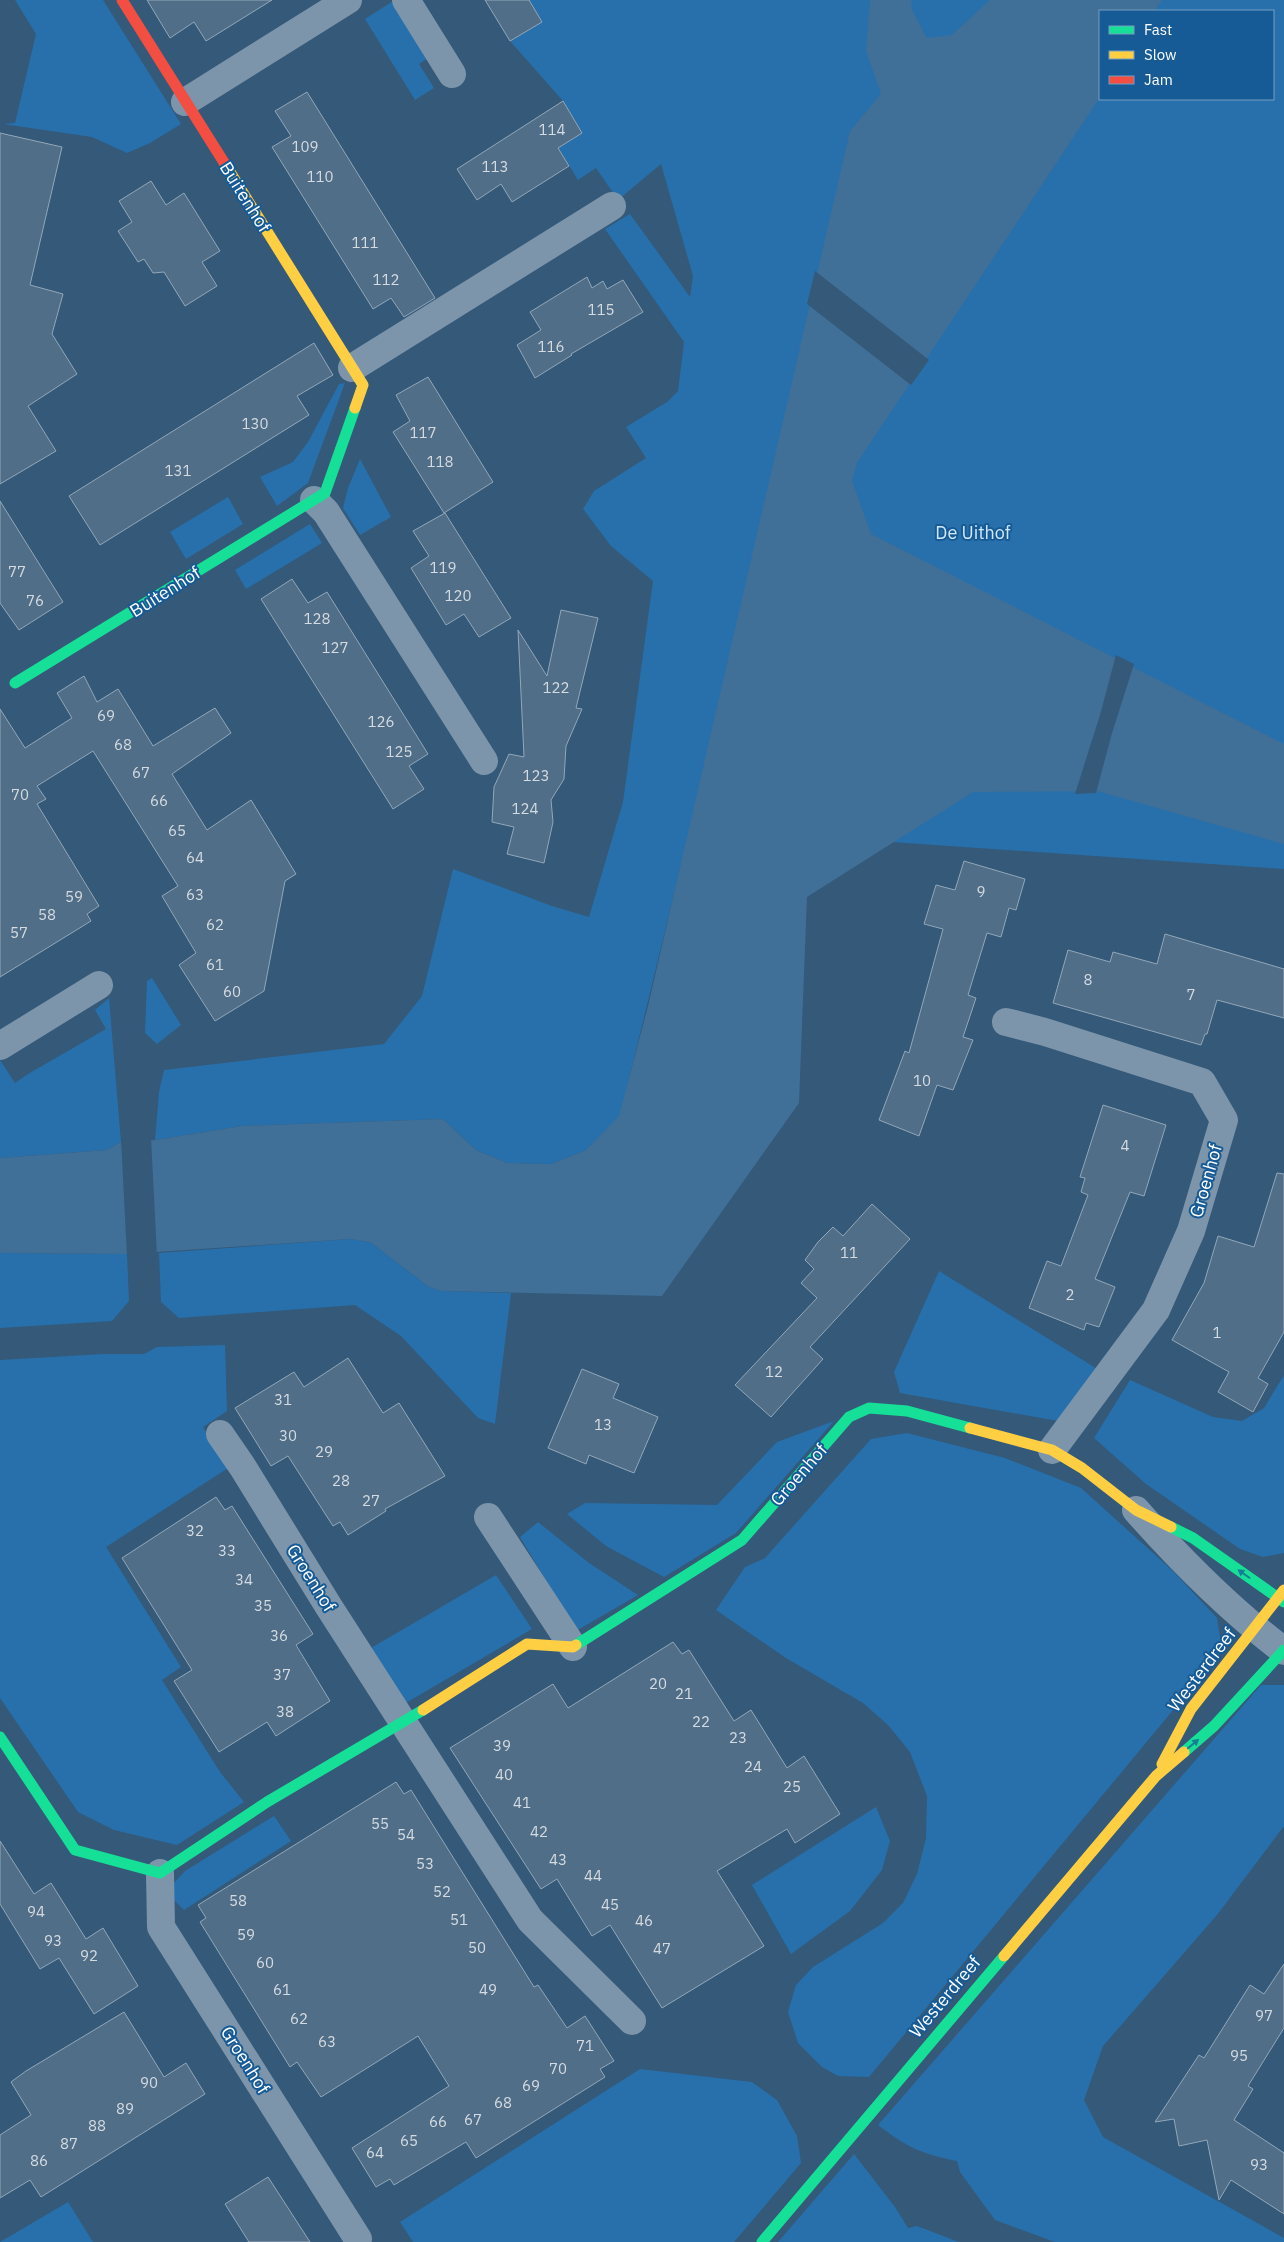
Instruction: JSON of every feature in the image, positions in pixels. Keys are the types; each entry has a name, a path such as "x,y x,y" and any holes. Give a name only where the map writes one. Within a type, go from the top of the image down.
{"street":[{"name":"Buitenhof","path":"15,683 325,493 363,385 122,0"},
{"path":"185,102 348,0"},
{"path":"406,0 452,74"},
{"path":"352,368 612,206"},
{"path":"314,500 326,512 484,762"},
{"path":"0,1046 99,985"},
{"name":"Groenhof","path":"1006,1022 1045,1032 1202,1082 1224,1120 1191,1232 1156,1310 1052,1450"},
{"name":"Groenhof","path":"573,1647 742,1540 849,1417 869,1408 907,1411 1052,1450 1082,1468 1136,1510 1176,1556 1240,1618 1284,1651"},
{"name":"Groenhof","path":"220,1434 242,1466 402,1723 530,1920 632,2021"},
{"name":"Groenhof","path":"1136,1510 1193,1538 1282,1596"},
{"path":"488,1517 573,1647"},
{"name":"Westerdreef","path":"1156,1776 1191,1709 1282,1596"},
{"path":"0,1738 75,1850 160,1873 267,1802 402,1723 527,1644 573,1647"},
{"name":"Westerdreef","path":"762,2242 824,2166 1156,1776 1214,1726 1284,1651"},
{"name":"Groenhof","path":"160,1873 160,1927 358,2239"}],"green space":[{"path":"15,0 103,0 181,124 150,143 127,153 92,137 3,124 15,123 36,34"},
{"name":"De Uithof","path":"529,0 1284,0 1284,869 690,828 620,1116 586,1150 551,1164 507,1163 476,1150 443,1119 242,1126 155,1140 159,1092 164,1070 384,1044 422,996 453,869 552,906 589,917 623,802 653,581 611,546 583,509 594,491 646,458 626,427 667,402 678,391 684,342 605,229 630,214 690,297 693,276 661,164 618,200 596,168 578,180 556,144 566,143 582,133 563,101 510,41 542,22"},
{"path":"393,1 428,58 419,64 434,88 415,100 365,19"},
{"path":"345,383 308,483 277,506 260,477 293,462 308,442 339,384"},
{"path":"360,459 391,517 360,535 343,508 348,488"},
{"path":"228,497 243,524 186,559 170,532"},
{"path":"310,524 322,543 246,589 235,570"},
{"path":"152,978 181,1025 157,1044 145,1033 147,981"},
{"path":"109,998 121,1142 107,1150 0,1158 0,1060 15,1083 106,1029 95,1010"},
{"path":"350,1239 370,1242 429,1287 442,1291 511,1293 495,1424 478,1418 401,1336 355,1305 179,1318 161,1302 159,1253"},
{"path":"0,1253 127,1254 129,1301 112,1321 0,1328"},
{"path":"939,1271 1099,1370 1058,1421 900,1393 894,1372"},
{"path":"225,1345 227,1411 203,1427 228,1468 106,1547 181,1667 162,1680 220,1772 244,1802 177,1845 114,1830 78,1812 0,1698 0,1360 103,1354 144,1354 157,1347"},
{"path":"1284,1375 1284,1553 1263,1557 1240,1549 1146,1484 1094,1438 1130,1380 1213,1417 1242,1421 1264,1408"},
{"path":"834,1421 736,1533 664,1577 606,1546 567,1514 585,1503 717,1505 777,1442"},
{"path":"907,1433 1005,1458 1081,1488 1173,1571 1217,1618 1222,1651 869,2077 838,2076 822,2067 798,2043 788,2012 796,1985 813,1967 883,1923 903,1903 917,1874 926,1838 927,1796 910,1752 888,1725 863,1703 786,1658 716,1610 745,1567 765,1558 871,1439"},
{"path":"538,1522 589,1563 638,1595 576,1631 520,1537"},
{"path":"496,1575 532,1629 404,1704 371,1648"},
{"path":"1261,1685 1284,1685 1284,1826 1217,1915 1103,2046 1084,2100 1103,2137 1284,2238 1284,2242 1055,2242 995,2220 960,2172 957,2161 934,2156 915,2149 878,2125"},
{"path":"876,1807 890,1841 882,1870 850,1911 791,1954 752,1885"},
{"path":"274,1816 291,1841 184,1910 174,1900 173,1884 185,1871"},
{"path":"640,2069 752,2082 777,2100 797,2136 801,2163 734,2242 413,2242 400,2222"},
{"path":"854,2154 895,2207 908,2228 917,2226 959,2242 778,2242"},
{"path":"68,2202 93,2242 0,2242"}],"shaded area":[{"path":"870,0 912,0 911,8 927,38 952,35 990,0 1162,0 1156,10 1099,10 1099,99 857,463 852,481 871,534 1284,744 1284,844 1097,791 973,792 807,897 799,1103 662,1296 442,1291 429,1287 370,1242 350,1239 127,1254 0,1253 0,1158 107,1150 121,1142 155,1140 242,1126 443,1119 476,1150 507,1163 551,1164 586,1150 619,1116 648,1006 850,131 881,94 866,51"}],"pier":[{"path":"815,271 929,360 911,385 807,304"},
{"path":"1116,655 1134,664 1112,733 1096,793 1075,794 1100,715"},
{"path":"151,1138 157,1256 127,1257 121,1139"}],"building":[{"path":"147,0 272,0 206,41 194,22 170,38"},
{"path":"485,0 529,0 542,22 510,41"},
{"path":"307,92 435,298 404,317 391,298 373,309 272,147 291,136 275,111"},
{"path":"563,101 582,133 558,148 569,166 512,202 501,184 477,200 457,169"},
{"path":"0,133 62,147 30,285 63,294 52,334 77,374 28,406 56,451 0,484"},
{"path":"151,181 166,205 184,193 220,251 202,262 217,286 185,306 164,272 153,273 144,259 138,262 118,231 132,222 119,201"},
{"path":"587,277 592,288 603,281 607,289 623,280 643,312 571,354 535,378 517,345 541,330 530,312"},
{"path":"314,343 333,375 297,396 309,415 100,545 69,496"},
{"path":"428,377 493,482 444,513 393,432 410,421 396,395"},
{"path":"0,501 63,602 19,630 0,603"},
{"path":"445,513 511,618 479,637 464,614 446,625 411,568 429,556 413,531"},
{"path":"292,579 308,603 327,592 428,754 409,766 424,789 393,809 261,599"},
{"path":"561,610 598,618 576,708 582,709 566,746 564,779 551,800 553,822 544,863 507,854 514,827 492,822 494,787 509,754 524,757 518,630 547,676"},
{"path":"84,676 97,702 118,689 153,746 215,708 231,733 172,774 207,830 251,800 296,874 285,881 264,991 215,1021 179,965 196,953 162,896 178,886 93,751 37,786 46,799 37,804 99,906 87,914 91,921 0,977 0,709 25,748 72,718 57,693"},
{"path":"964,861 1025,879 1016,910 1009,908 1001,937 987,933 968,995 976,998 963,1037 973,1040 953,1090 937,1085 919,1136 879,1120 905,1051 909,1053 943,929 924,924 936,885 955,890"},
{"path":"1165,934 1284,969 1284,1018 1217,1000 1207,1034 1205,1034 1201,1045 1053,1003 1068,950 1110,962 1113,952 1157,964"},
{"path":"1103,1105 1166,1125 1144,1196 1130,1192 1095,1279 1115,1287 1099,1327 1086,1323 1084,1330 1029,1308 1047,1261 1061,1266 1088,1195 1081,1192 1085,1178 1080,1177"},
{"path":"1277,1173 1284,1174 1284,1332 1258,1378 1268,1384 1253,1412 1218,1392 1229,1372 1172,1340 1204,1283 1218,1236 1254,1247"},
{"path":"872,1204 910,1239 810,1347 823,1359 771,1417 735,1385 817,1298 801,1283 814,1269 805,1260 818,1242 833,1227 843,1236"},
{"path":"348,1358 383,1413 399,1403 445,1476 385,1509 386,1511 348,1535 340,1522 333,1526 288,1456 271,1466 235,1408 294,1372 304,1387"},
{"path":"582,1369 619,1384 613,1398 658,1417 634,1473 589,1455 586,1464 548,1448"},
{"path":"216,1497 225,1510 232,1506 313,1634 296,1645 330,1701 276,1736 267,1722 219,1752 174,1681 192,1670 122,1558"},
{"path":"673,1642 682,1654 689,1650 734,1721 751,1710 787,1768 804,1756 840,1814 795,1843 787,1829 717,1871 764,1946 662,2008 610,1925 592,1936 557,1879 541,1889 450,1748 553,1684 568,1708"},
{"path":"396,1782 404,1794 411,1790 534,1987 538,1985 567,2028 585,2016 614,2061 600,2069 605,2077 476,2158 466,2142 394,2185 390,2179 376,2187 352,2148 449,2086 418,2036 321,2097 297,2062 290,2067 200,1922 206,1918 198,1905"},
{"path":"0,1841 34,1894 51,1883 86,1939 103,1928 138,1986 94,2014 59,1958 40,1969 0,1904"},
{"path":"1284,1964 1284,2028 1248,2086 1253,2089 1234,2120 1284,2153 1284,2214 1231,2180 1219,2200 1207,2140 1179,2146 1174,2119 1155,2122 1199,2055 1204,2058 1250,1985 1264,1994"},
{"path":"124,2012 164,2077 186,2063 205,2094 41,2197 30,2180 0,2198 0,2135 31,2115 11,2082"},
{"path":"268,2177 310,2242 249,2242 225,2204"}],"traffic: fast":[{"path":"15,683 325,493 355,408"},
{"path":"576,1645 742,1540 849,1417 869,1408 907,1411 970,1428"},
{"path":"1171,1527 1193,1538 1284,1602"},
{"path":"1184,1752 1214,1726 1284,1650"},
{"path":"0,1737 75,1850 160,1873 267,1802 423,1710"},
{"path":"762,2242 1004,1956"}],"traffic: slow":[{"path":"225,164 363,385 355,408"},
{"path":"970,1428 1052,1450 1082,1468 1136,1510 1171,1527"},
{"path":"1162,1764 1191,1709 1284,1590"},
{"path":"423,1710 527,1644 573,1647 576,1645"},
{"path":"1004,1956 1156,1776 1184,1752"}],"traffic: jam":[{"path":"122,0 225,164"}]}
